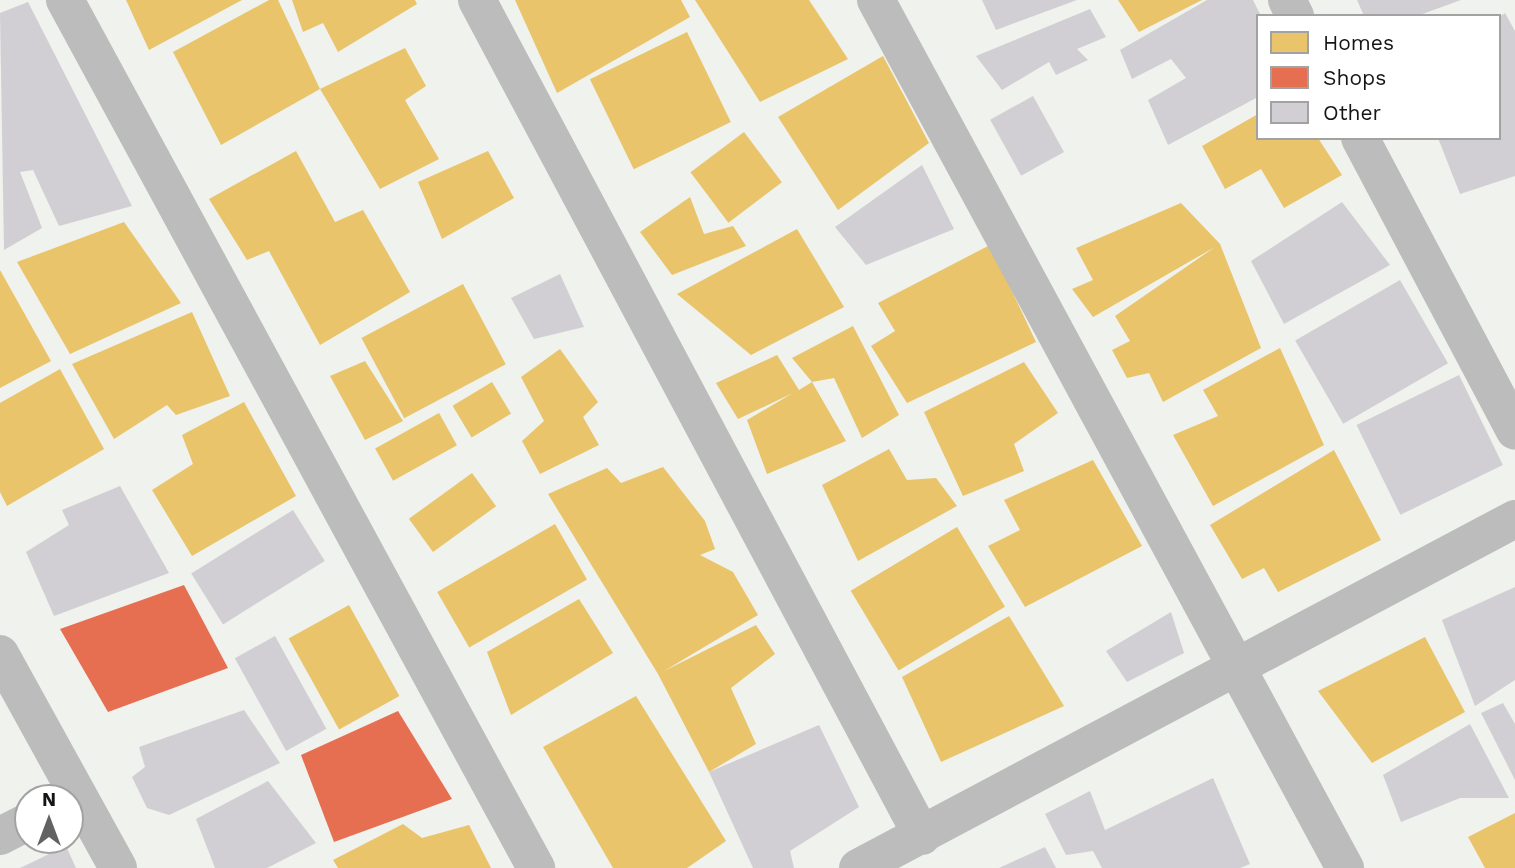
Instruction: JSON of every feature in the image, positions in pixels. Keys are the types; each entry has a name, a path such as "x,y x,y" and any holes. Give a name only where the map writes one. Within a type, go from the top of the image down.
{"street":[{"path":"65,0 536,868"},
{"path":"477,0 922,836"},
{"path":"876,0 1345,868"},
{"path":"1361,140 1515,431"},
{"path":"858,868 1515,519"},
{"path":"0,654 66,784"},
{"path":"84,815 118,868"}],"building: Homes":[{"path":"126,0 242,0 149,50"},
{"path":"269,0 278,0 320,89 221,145 173,52"},
{"path":"292,0 415,0 417,4 338,52 323,23 303,32"},
{"path":"515,0 681,0 690,17 557,93"},
{"path":"695,0 809,0 848,59 760,102"},
{"path":"1118,0 1202,0 1139,32"},
{"path":"687,32 731,122 634,169 590,79"},
{"path":"405,48 426,86 405,100 439,159 380,189 320,89"},
{"path":"883,56 929,143 838,210 778,117"},
{"path":"1256,115 1256,140 1319,140 1342,175 1284,208 1261,169 1225,189 1202,146"},
{"path":"744,132 782,182 728,223 690,172"},
{"path":"296,151 335,222 363,210 410,292 320,345 269,251 247,260 209,199"},
{"path":"488,151 514,198 442,239 418,182"},
{"path":"690,197 704,234 733,226 746,246 672,275 640,232"},
{"path":"1181,203 1220,244 1261,348 1163,402 1149,373 1127,378 1112,350 1130,341 1115,316 1215,247 1093,317 1072,289 1093,280 1076,248"},
{"path":"124,222 181,303 70,354 17,262"},
{"path":"797,229 844,307 751,355 677,294"},
{"path":"990,245 1036,342 907,403 871,346 895,331 878,303"},
{"path":"0,270 51,361 0,388"},
{"path":"463,284 506,364 404,418 361,338"},
{"path":"192,312 230,396 176,415 167,405 114,439 72,364"},
{"path":"853,326 899,415 862,438 834,378 812,382 792,358"},
{"path":"1280,348 1324,445 1213,506 1173,435 1218,416 1203,390"},
{"path":"560,349 598,402 583,417 599,445 540,474 522,441 544,421 521,377"},
{"path":"777,355 799,390 812,382 846,441 767,474 747,420 793,393 738,419 716,383"},
{"path":"365,361 403,421 365,440 330,376"},
{"path":"1024,362 1058,413 1014,444 1024,471 963,496 924,412"},
{"path":"60,369 104,449 7,506 0,492 0,403"},
{"path":"492,382 511,414 472,437 453,406"},
{"path":"244,402 296,496 192,556 152,490 193,464 182,435"},
{"path":"439,413 457,445 393,481 375,448"},
{"path":"889,449 907,480 936,478 957,506 858,561 822,485"},
{"path":"1334,450 1381,540 1278,592 1264,568 1242,579 1210,525"},
{"path":"1093,460 1142,546 1025,607 988,546 1020,530 1004,500"},
{"path":"663,467 705,521 715,549 700,555 733,572 758,615 664,671 756,625 775,654 731,688 756,744 709,772 658,674 548,494 607,468 621,483"},
{"path":"472,473 496,506 433,552 409,519"},
{"path":"555,524 587,579 469,647 437,592"},
{"path":"957,527 1005,607 899,671 851,591"},
{"path":"579,599 613,653 511,715 487,652"},
{"path":"349,605 399,696 339,729 289,638"},
{"path":"1009,616 1064,706 941,762 902,677"},
{"path":"1425,637 1465,712 1372,763 1318,691"},
{"path":"636,696 726,841 687,868 613,868 543,747"},
{"path":"1515,813 1515,868 1485,868 1468,837"},
{"path":"403,824 422,838 469,825 491,868 338,868 333,860"}],"building: Shops":[{"path":"184,585 228,668 108,712 60,629"},
{"path":"398,711 452,799 334,842 301,755"}],"building: Other":[{"path":"982,0 1077,0 996,30"},
{"path":"1207,0 1253,0 1260,14 1256,14 1256,98 1168,145 1148,100 1186,78 1171,59 1132,79 1120,50"},
{"path":"1357,0 1461,0 1422,14 1363,14"},
{"path":"28,2 132,206 59,226 33,170 20,172 42,228 4,250 0,13"},
{"path":"1090,9 1106,37 1077,49 1088,60 1056,75 1049,62 1002,90 976,56"},
{"path":"1505,13 1515,31 1515,176 1460,194 1439,140 1501,140 1501,16"},
{"path":"1033,96 1064,152 1021,176 990,120"},
{"path":"922,165 954,229 866,265 835,227"},
{"path":"1342,202 1390,265 1284,324 1251,261"},
{"path":"560,274 584,327 534,339 511,298"},
{"path":"1400,280 1448,363 1343,424 1295,340"},
{"path":"1459,375 1503,465 1400,515 1357,425"},
{"path":"120,486 169,573 54,616 26,552 69,525 62,510"},
{"path":"293,510 325,561 223,624 191,574"},
{"path":"1515,587 1515,680 1475,706 1442,620"},
{"path":"1171,612 1184,653 1127,682 1106,651"},
{"path":"275,636 326,729 286,751 235,658"},
{"path":"1503,703 1515,724 1515,780 1481,713"},
{"path":"244,710 280,763 169,815 147,808 132,777 145,767 139,747"},
{"path":"1470,724 1509,798 1460,798 1401,822 1383,775"},
{"path":"819,725 859,807 790,851 794,868 753,868 709,772"},
{"path":"1213,778 1250,864 1240,868 1102,868 1093,851 1066,855 1045,814 1090,791 1105,830"},
{"path":"268,781 316,843 267,868 215,868 196,819"},
{"path":"1045,847 1056,868 999,868"},
{"path":"49,854 70,854 76,868 20,868"}]}
